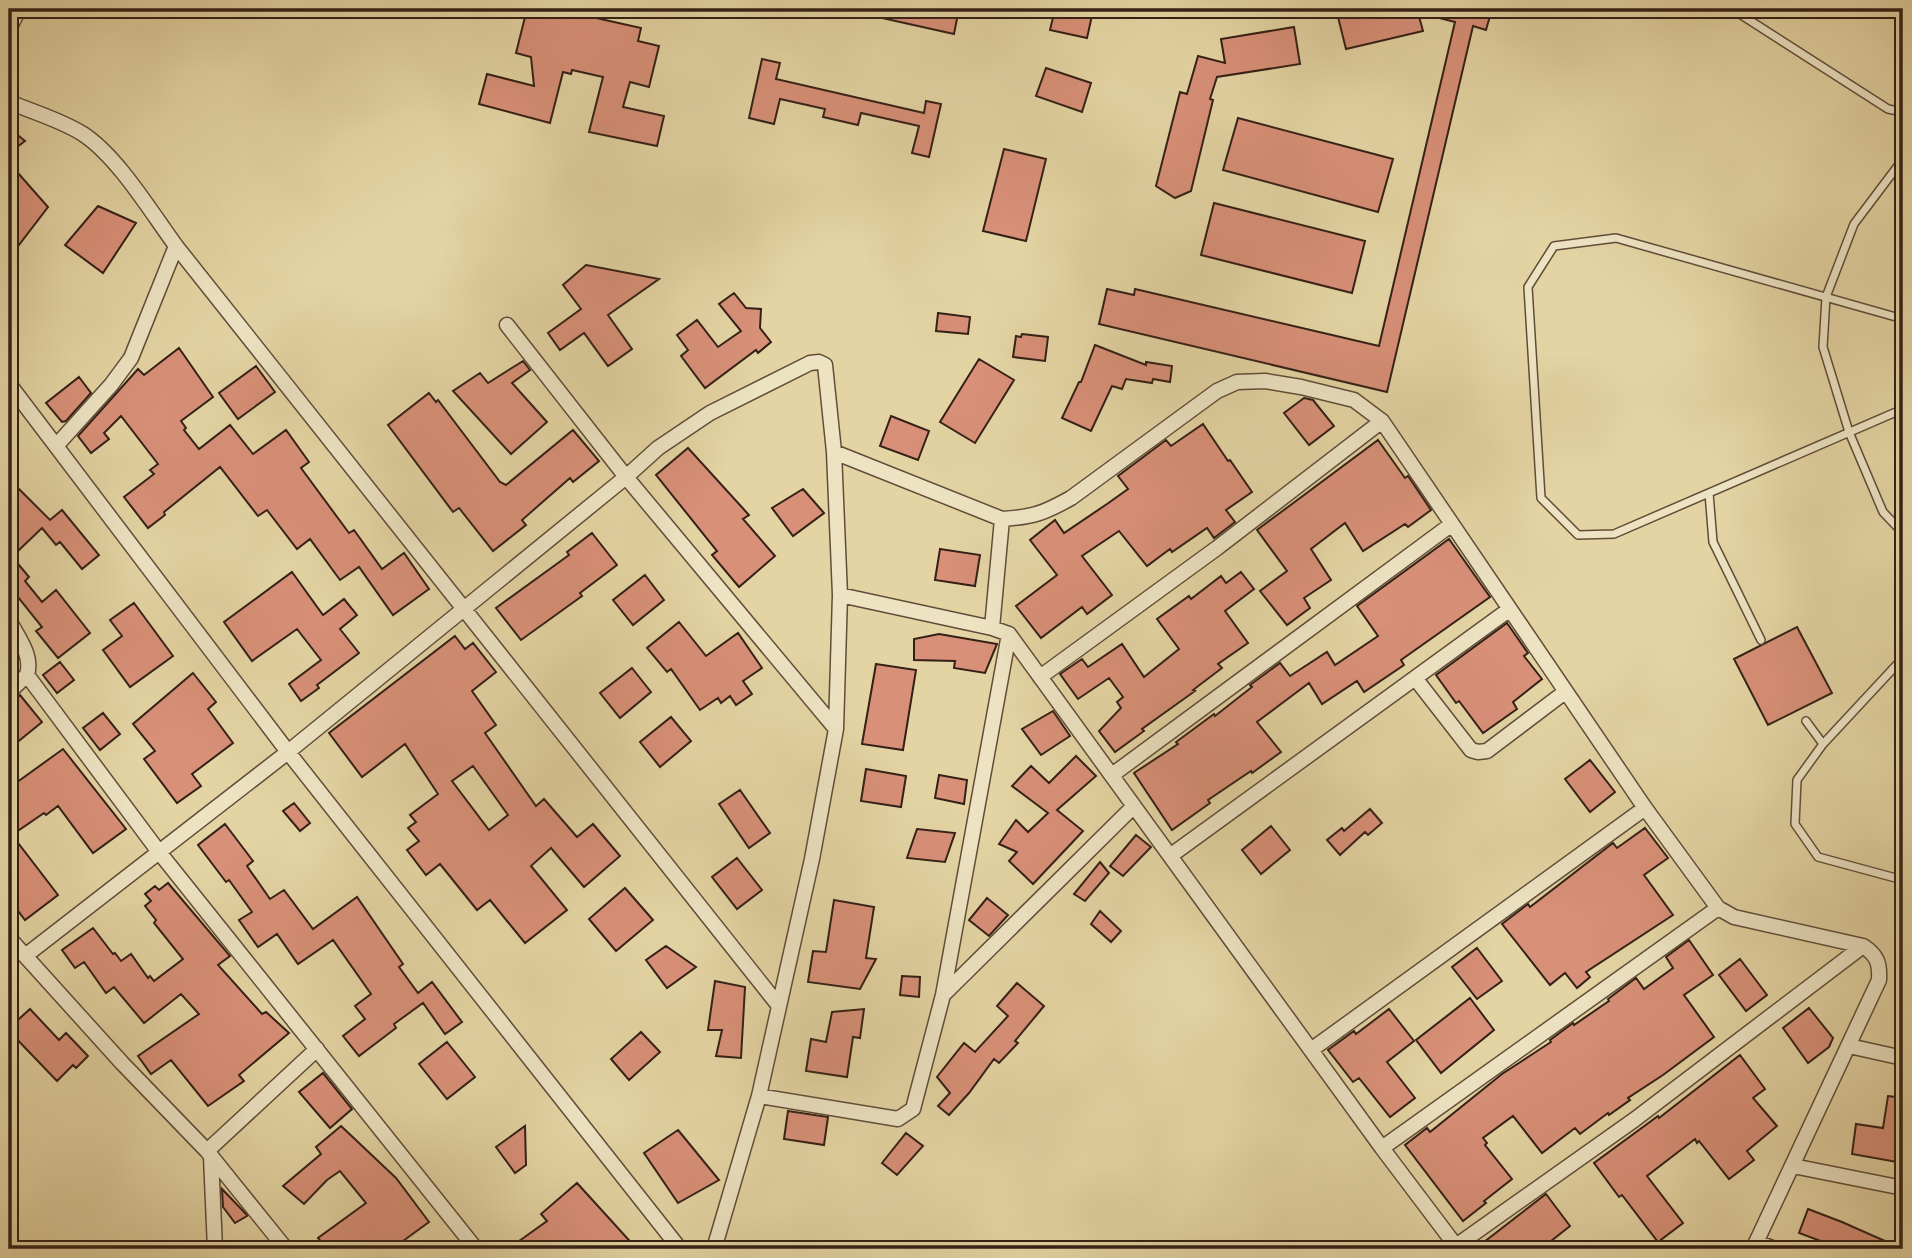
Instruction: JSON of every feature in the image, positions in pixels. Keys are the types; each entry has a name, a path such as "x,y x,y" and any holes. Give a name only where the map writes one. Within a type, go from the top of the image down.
{"street":[{"path":"9,29 19,9"},
{"path":"9,102 73,128 96,144 113,162 176,246 779,1006"},
{"path":"55,446 111,385 131,358 176,246"},
{"path":"507,325 626,477 836,729"},
{"path":"25,956 288,752 658,448 710,413 810,363 819,362 825,365 834,452 840,595 836,729 812,859 759,1096 715,1249"},
{"path":"834,452 1002,519 1031,517 1047,512 1071,498 1217,391 1237,382 1265,381 1354,400 1382,421 1644,808 1718,908 1734,917 1863,946 1875,954 1880,966 1879,980 1755,1246 1775,1249"},
{"path":"9,384 288,752 680,1249"},
{"path":"1040,677 1217,548 1382,421"},
{"path":"992,628 1002,519"},
{"path":"1112,775 1452,524"},
{"path":"840,595 1009,634 1456,1248 1634,1120 1863,946"},
{"path":"1170,856 1510,609"},
{"path":"9,621 28,657 29,666 27,675 9,692"},
{"path":"759,1096 898,1119 913,1109 943,995 1009,634"},
{"path":"27,675 159,852 476,1249"},
{"path":"1415,678 1471,750 1478,752 1487,751 1565,692"},
{"path":"943,995 1134,806"},
{"path":"1311,1050 1644,808"},
{"path":"1382,1148 1718,908"},
{"path":"9,938 209,1154 286,1249"},
{"path":"1849,1046 1903,1058"},
{"path":"215,1249 209,1154 317,1049"},
{"path":"1793,1167 1903,1188"}],"lane":[{"path":"1732,9 1888,108 1903,112"},
{"path":"1902,161 1854,224 1826,297 1823,347 1849,432 1883,512 1903,533"},
{"path":"1903,319 1616,238 1554,246 1528,288 1541,498 1578,535 1615,534 1903,409"},
{"path":"1709,493 1713,541 1760,640"},
{"path":"1903,658 1823,744 1797,780 1796,824 1818,857 1903,880"},
{"path":"1806,721 1823,744"}],"building":[{"path":"527,9 556,9 641,28 638,41 659,46 649,87 630,82 623,107 664,116 657,146 589,132 603,77 572,70 571,74 563,72 550,123 479,104 487,74 534,86 531,57 516,53"},
{"path":"865,9 959,9 954,34 864,14"},
{"path":"1055,9 1093,11 1087,38 1050,30"},
{"path":"1375,9 1417,9 1423,31 1346,49 1338,17"},
{"path":"1421,9 1492,9 1486,30 1473,26 1387,392 1099,324 1107,289 1134,295 1135,289 1379,346 1455,22 1420,13"},
{"path":"1294,27 1300,64 1217,77 1191,191 1175,198 1156,186 1180,92 1187,94 1198,56 1225,63 1221,39"},
{"path":"762,59 780,63 776,79 924,113 926,101 941,104 929,157 912,153 919,126 861,113 858,125 823,117 825,109 780,99 774,124 749,118"},
{"path":"1046,68 1091,83 1082,112 1036,96"},
{"path":"1238,118 1393,159 1378,212 1223,170"},
{"path":"9,128 25,141 9,153"},
{"path":"1004,149 1046,159 1026,241 983,231"},
{"path":"18,173 48,207 9,258 9,185"},
{"path":"1214,203 1365,241 1352,293 1201,255"},
{"path":"98,206 136,223 103,273 65,245"},
{"path":"586,265 659,279 608,315 632,349 608,366 584,333 560,350 548,333 581,309 563,285"},
{"path":"734,293 746,308 761,309 760,328 771,342 705,388 681,356 688,350 677,335 697,320 718,347 741,331 719,304"},
{"path":"938,313 970,317 968,334 936,331"},
{"path":"1022,334 1048,337 1045,361 1013,357 1016,336 1021,337"},
{"path":"1095,345 1146,365 1146,362 1172,366 1170,382 1153,379 1152,383 1126,379 1122,389 1112,386 1091,431 1062,418 1081,382"},
{"path":"179,348 213,397 181,421 186,428 184,430 199,449 230,425 253,454 286,430 309,462 301,468 349,533 354,530 382,569 404,553 429,589 393,615 359,567 340,580 310,539 297,549 267,510 258,516 220,467 148,528 124,497 154,474 150,470 158,464 121,416 104,433 109,439 91,453 78,436 138,369 144,375"},
{"path":"979,359 1014,380 975,443 940,422"},
{"path":"523,361 530,370 512,383 547,422 511,454 453,391 480,373 488,383"},
{"path":"256,366 275,392 238,419 219,393"},
{"path":"79,377 91,393 66,421 62,422 46,403"},
{"path":"429,393 436,402 438,400 500,482 506,485 573,430 599,461 573,482 570,478 522,520 526,525 493,551 459,508 453,512 388,425"},
{"path":"1304,398 1313,400 1334,426 1309,445 1284,413"},
{"path":"891,416 929,431 918,460 880,446"},
{"path":"1203,424 1252,492 1226,510 1235,522 1214,538 1207,528 1147,566 1119,531 1082,556 1112,595 1087,614 1082,607 1041,638 1016,606 1057,575 1030,540 1055,520 1064,533 1128,489 1118,476 1166,440 1171,446"},
{"path":"1378,440 1405,478 1408,476 1431,510 1408,527 1405,524 1363,551 1345,523 1311,549 1331,580 1304,598 1310,608 1287,625 1260,591 1287,571 1257,530"},
{"path":"688,448 749,515 743,519 775,556 739,587 712,555 717,551 656,475"},
{"path":"19,489 50,520 62,510 99,555 82,569 60,542 56,545 42,528 19,550 9,540 9,500"},
{"path":"803,489 824,513 793,536 772,508"},
{"path":"592,533 617,565 580,593 582,596 521,640 496,608 569,555 567,552"},
{"path":"1449,539 1490,597 1401,660 1404,665 1364,692 1357,681 1322,704 1309,683 1257,722 1281,752 1208,800 1210,803 1172,830 1134,773 1178,744 1176,742 1214,714 1215,716 1280,663 1290,676 1327,652 1335,665 1378,636 1357,606"},
{"path":"940,549 980,555 975,586 935,580"},
{"path":"19,565 29,577 25,581 42,602 56,590 90,633 58,658 36,631 42,627 9,586 9,574"},
{"path":"292,572 323,615 344,599 357,615 340,629 359,653 317,685 319,688 301,701 289,684 321,660 297,629 252,661 224,622"},
{"path":"1241,572 1254,589 1225,611 1248,643 1218,664 1222,668 1193,690 1195,691 1115,752 1099,731 1121,708 1117,702 1123,697 1109,678 1078,699 1060,674 1082,659 1088,667 1122,644 1144,677 1179,649 1157,619 1189,596 1191,599 1221,576 1226,583"},
{"path":"645,575 664,600 633,625 613,600"},
{"path":"134,603 173,656 130,687 103,650 122,636 110,620"},
{"path":"679,622 706,656 738,633 762,668 743,681 752,694 736,705 730,696 721,703 718,698 700,710 671,669 667,672 647,648"},
{"path":"1507,623 1528,653 1524,656 1542,679 1513,702 1517,709 1483,733 1436,675"},
{"path":"1797,627 1832,693 1768,725 1734,659"},
{"path":"939,634 997,644 985,673 954,668 955,661 914,660 914,639"},
{"path":"455,636 465,649 473,643 496,672 472,691 496,725 485,733 536,806 544,799 577,837 593,824 620,856 584,887 551,848 531,866 567,910 525,943 490,900 477,910 440,864 426,875 407,850 419,841 408,828 416,822 410,815 438,794 405,744 362,777 329,733","holes":["473,766 508,815 489,830 452,781"]},
{"path":"60,662 74,680 57,693 43,675"},
{"path":"876,664 916,670 903,750 862,744"},
{"path":"632,668 651,692 620,718 600,693"},
{"path":"193,673 216,702 208,709 233,743 192,774 201,786 177,803 144,759 155,751 133,724"},
{"path":"20,695 42,722 9,749 9,702"},
{"path":"1053,711 1070,736 1041,755 1022,729"},
{"path":"103,713 120,734 100,750 83,728"},
{"path":"671,717 691,741 660,767 640,742"},
{"path":"63,749 126,829 93,853 58,806 12,835 58,895 25,920 9,899 9,788"},
{"path":"1076,756 1096,776 1057,810 1083,831 1033,884 1009,861 1017,852 999,844 1016,820 1028,832 1048,813 1012,786 1031,766 1049,783"},
{"path":"1590,760 1615,792 1590,812 1565,779"},
{"path":"866,769 906,776 901,807 861,801"},
{"path":"939,775 967,780 964,804 935,798"},
{"path":"740,790 770,833 749,848 719,804"},
{"path":"294,803 310,823 300,831 283,811"},
{"path":"1370,809 1382,823 1368,835 1365,832 1340,855 1327,840 1342,828 1344,831"},
{"path":"225,824 253,861 247,866 270,899 284,890 313,929 357,897 403,964 399,967 418,993 432,982 462,1022 445,1034 423,1003 394,1024 396,1028 359,1056 343,1036 365,1019 355,1006 371,994 333,940 298,964 277,934 258,947 239,920 252,912 229,880 226,882 198,845"},
{"path":"1271,826 1290,850 1261,874 1242,850"},
{"path":"1645,828 1668,858 1644,875 1673,915 1586,972 1590,977 1577,988 1565,973 1550,985 1502,924 1528,904 1530,907 1613,843 1617,848"},
{"path":"917,829 955,833 945,862 907,858"},
{"path":"1136,835 1151,847 1123,876 1110,866"},
{"path":"737,858 762,890 737,909 712,877"},
{"path":"1100,862 1109,873 1085,901 1074,894"},
{"path":"168,883 230,956 218,965 262,1014 266,1012 289,1033 239,1075 244,1081 208,1106 171,1060 151,1074 138,1056 199,1014 181,994 144,1023 114,987 106,993 84,962 75,968 62,950 93,928 121,961 131,954 148,978 150,976 154,981 183,959 154,923 156,920 145,906 151,901 145,894 155,886 159,890"},
{"path":"625,888 653,920 616,951 589,919"},
{"path":"987,898 1008,915 989,936 969,920"},
{"path":"834,900 874,907 866,958 876,959 860,989 808,982 813,951 826,952"},
{"path":"1100,911 1121,931 1111,942 1091,924"},
{"path":"1689,940 1713,975 1684,995 1714,1037 1628,1098 1630,1100 1609,1115 1608,1113 1580,1134 1575,1128 1542,1153 1513,1116 1483,1138 1487,1143 1485,1145 1512,1179 1463,1221 1405,1145 1427,1128 1430,1132 1502,1074 1551,1042 1550,1040 1573,1023 1574,1025 1609,1001 1608,999 1636,978 1644,989 1673,968 1666,957"},
{"path":"666,946 696,967 667,988 646,960"},
{"path":"1477,948 1502,981 1477,999 1452,967"},
{"path":"1740,959 1767,995 1746,1011 1719,975"},
{"path":"902,976 920,977 919,997 900,995"},
{"path":"715,981 745,987 741,1058 716,1056 722,1030 708,1030"},
{"path":"1017,983 1044,1006 1015,1041 1018,1043 999,1063 994,1059 949,1115 938,1106 950,1093 937,1077 964,1043 975,1052 1008,1016 997,1006"},
{"path":"1470,998 1494,1030 1441,1073 1416,1040"},
{"path":"1809,1008 1833,1038 1829,1047 1808,1063 1783,1028"},
{"path":"30,1009 59,1040 66,1033 88,1056 76,1068 73,1065 57,1081 9,1031"},
{"path":"864,1009 860,1038 853,1037 847,1077 806,1071 811,1039 826,1042 832,1012"},
{"path":"1389,1009 1414,1041 1387,1062 1415,1098 1390,1117 1359,1078 1353,1082 1328,1050 1354,1031 1356,1034"},
{"path":"641,1032 660,1052 629,1080 611,1059"},
{"path":"447,1042 475,1077 447,1099 419,1064"},
{"path":"1740,1055 1765,1089 1753,1098 1777,1126 1747,1151 1754,1160 1729,1179 1695,1139 1647,1176 1683,1223 1658,1242 1594,1163 1658,1116 1659,1118"},
{"path":"323,1073 352,1109 330,1128 299,1092"},
{"path":"1888,1096 1903,1098 1903,1163 1852,1154 1856,1124 1883,1128"},
{"path":"788,1111 828,1117 824,1145 784,1139"},
{"path":"341,1126 396,1178 429,1222 392,1249 327,1249 318,1238 366,1203 340,1171 327,1180 304,1204 283,1186 321,1154 316,1147"},
{"path":"525,1126 526,1165 515,1173 496,1147"},
{"path":"678,1130 719,1180 678,1203 644,1153"},
{"path":"906,1133 923,1146 897,1175 882,1163"},
{"path":"577,1183 637,1249 508,1249 547,1221 541,1214"},
{"path":"222,1189 247,1216 235,1223 223,1207"},
{"path":"1546,1194 1570,1226 1541,1249 1475,1249"},
{"path":"1808,1209 1903,1249 1842,1249 1799,1233"}]}
